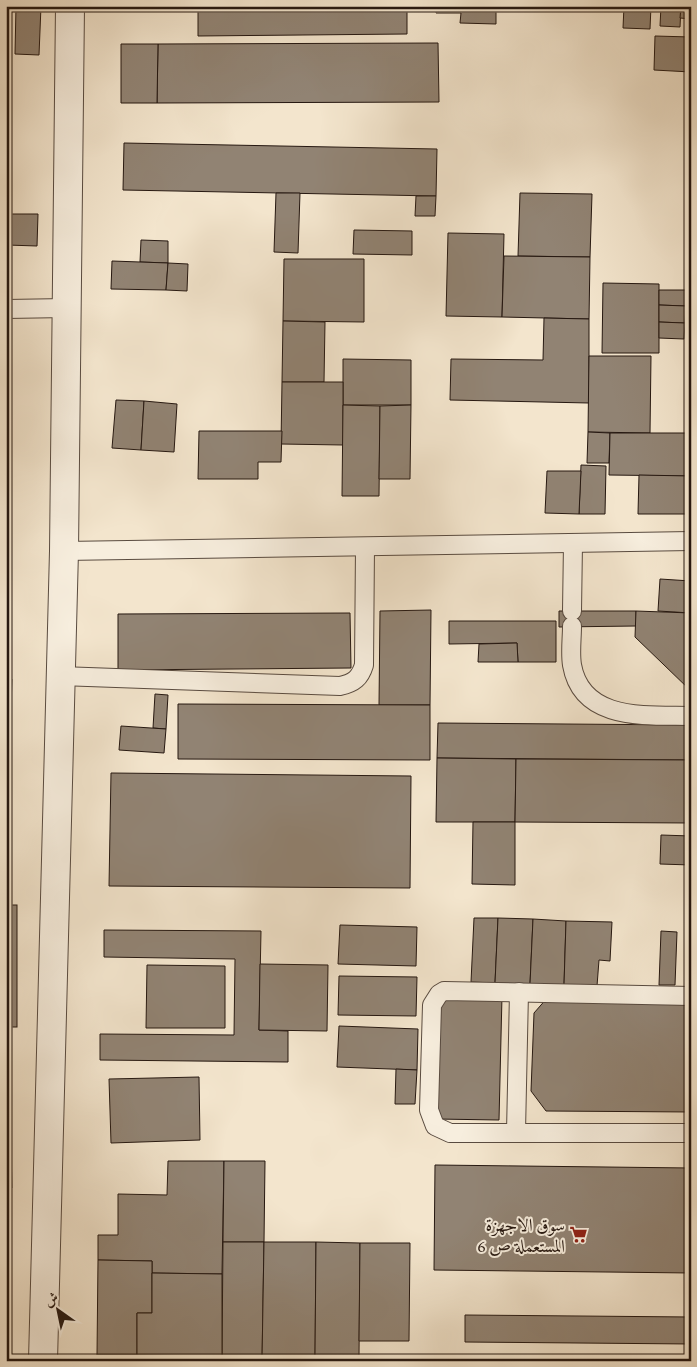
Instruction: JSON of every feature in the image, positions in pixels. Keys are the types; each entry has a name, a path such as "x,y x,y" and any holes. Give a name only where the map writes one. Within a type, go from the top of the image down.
{"street":[{"path":"43,1361 64,551 70,6"}],"lane":[{"path":"6,309 67,308"},
{"path":"64,551 691,541"},
{"path":"573,543 572,664 576,679 584,692 595,703 625,714 691,716"},
{"path":"60,676 340,686 349,684 356,680 364,665 365,547"},
{"path":"691,996 450,990 439,994 432,1005 429,1110 435,1126 450,1133 691,1133"},
{"path":"516,1132 519,992"}],"building":[{"path":"6,6 11,6 9,53 6,53"},
{"path":"16,6 41,6 39,55 15,54"},
{"path":"198,6 407,6 407,34 198,36"},
{"path":"437,6 496,6 496,24 460,23 461,13 436,13"},
{"path":"624,6 651,6 650,29 623,28"},
{"path":"661,6 681,6 680,27 660,26"},
{"path":"681,6 691,6 691,19 680,18"},
{"path":"655,36 691,37 691,72 654,70"},
{"path":"438,43 439,102 157,103 158,44"},
{"path":"121,44 158,44 157,103 121,103"},
{"path":"124,143 437,149 436,196 123,190"},
{"path":"276,193 300,193 298,253 274,252"},
{"path":"520,193 592,194 590,257 518,256"},
{"path":"416,196 436,196 435,216 415,216"},
{"path":"6,214 9,214 7,245 6,245"},
{"path":"9,214 38,214 37,246 7,245"},
{"path":"354,230 412,231 412,255 353,254"},
{"path":"448,233 504,234 502,317 446,316"},
{"path":"141,240 168,241 168,263 140,262"},
{"path":"689,241 691,241 691,294 689,294"},
{"path":"504,256 590,257 589,319 502,317"},
{"path":"284,259 364,259 364,322 283,321"},
{"path":"112,261 168,263 166,290 111,289"},
{"path":"168,263 188,264 187,291 166,290"},
{"path":"603,283 659,284 659,353 602,353"},
{"path":"659,290 686,290 686,306 659,305"},
{"path":"659,305 686,306 685,323 659,322"},
{"path":"544,318 589,319 589,403 450,400 451,359 543,360"},
{"path":"283,321 325,322 324,382 282,382"},
{"path":"659,322 685,323 684,339 659,338"},
{"path":"589,356 651,356 650,433 588,432"},
{"path":"343,359 411,360 411,405 343,405"},
{"path":"282,382 343,382 343,445 281,444"},
{"path":"116,400 144,401 141,450 112,448"},
{"path":"144,401 177,404 174,452 141,450"},
{"path":"343,405 380,406 379,496 342,496"},
{"path":"411,405 410,479 379,479 380,406"},
{"path":"199,431 282,431 281,462 258,462 258,479 198,479"},
{"path":"588,432 610,433 609,463 587,463"},
{"path":"610,433 690,433 690,476 609,475"},
{"path":"581,465 606,466 605,514 579,514"},
{"path":"547,471 581,471 579,514 545,513"},
{"path":"639,475 690,476 689,514 638,514"},
{"path":"660,579 691,581 691,613 658,611"},
{"path":"431,610 430,705 379,705 380,611"},
{"path":"559,611 636,611 636,626 559,627"},
{"path":"636,611 691,613 691,691 635,637"},
{"path":"350,613 351,668 118,670 118,614"},
{"path":"449,621 556,621 556,662 518,662 517,643 449,644"},
{"path":"517,643 518,662 478,662 479,644"},
{"path":"6,679 12,679 10,734 6,734"},
{"path":"155,694 168,695 166,729 153,728"},
{"path":"178,704 430,705 430,760 178,759"},
{"path":"438,723 690,725 690,760 437,758"},
{"path":"121,726 166,729 164,753 119,750"},
{"path":"6,740 9,740 7,795 6,795"},
{"path":"437,758 516,759 515,822 436,822"},
{"path":"516,759 691,760 691,823 515,822"},
{"path":"111,773 411,776 410,888 109,886"},
{"path":"473,822 515,822 515,885 472,884"},
{"path":"661,835 691,836 691,865 660,864"},
{"path":"6,905 17,905 17,1027 6,1027"},
{"path":"474,918 498,918 495,983 471,982"},
{"path":"498,918 533,919 530,984 495,983"},
{"path":"533,919 566,921 564,985 530,984"},
{"path":"566,921 612,922 610,961 599,960 597,986 564,985"},
{"path":"340,925 417,927 416,966 338,964"},
{"path":"104,930 261,931 259,1030 288,1031 288,1062 100,1060 100,1034 234,1035 235,959 104,957"},
{"path":"661,931 677,932 675,985 659,985"},
{"path":"260,964 328,965 327,1031 259,1030"},
{"path":"147,965 225,966 225,1028 146,1028"},
{"path":"339,976 417,977 416,1016 338,1015"},
{"path":"439,995 502,996 499,1120 436,1119"},
{"path":"548,997 691,999 691,1112 546,1111 531,1091 534,1013"},
{"path":"339,1026 418,1029 417,1070 337,1067"},
{"path":"6,1067 9,1067 12,1188 6,1188"},
{"path":"396,1069 417,1070 415,1104 395,1104"},
{"path":"199,1077 200,1140 111,1143 109,1079"},
{"path":"168,1161 224,1161 222,1274 152,1273 152,1261 98,1260 98,1235 118,1235 118,1194 167,1195"},
{"path":"224,1161 265,1161 264,1242 223,1242"},
{"path":"435,1165 691,1168 691,1273 434,1270"},
{"path":"223,1242 264,1242 262,1361 137,1361 137,1355 222,1356"},
{"path":"264,1242 316,1242 315,1361 262,1361"},
{"path":"316,1242 360,1243 359,1357 315,1356"},
{"path":"360,1243 410,1243 409,1341 359,1341"},
{"path":"98,1260 152,1261 152,1313 137,1313 137,1355 97,1355"},
{"path":"152,1273 222,1274 222,1356 137,1355 137,1313 152,1313"},
{"path":"465,1315 691,1317 691,1344 465,1342"},
{"path":"97,1355 137,1355 137,1361 97,1361"},
{"path":"337,1356 412,1357 412,1361 337,1361"}],"place":[{"name":"سوق الاجهزة المستعملة ص 6","path":"579,1235"}]}
